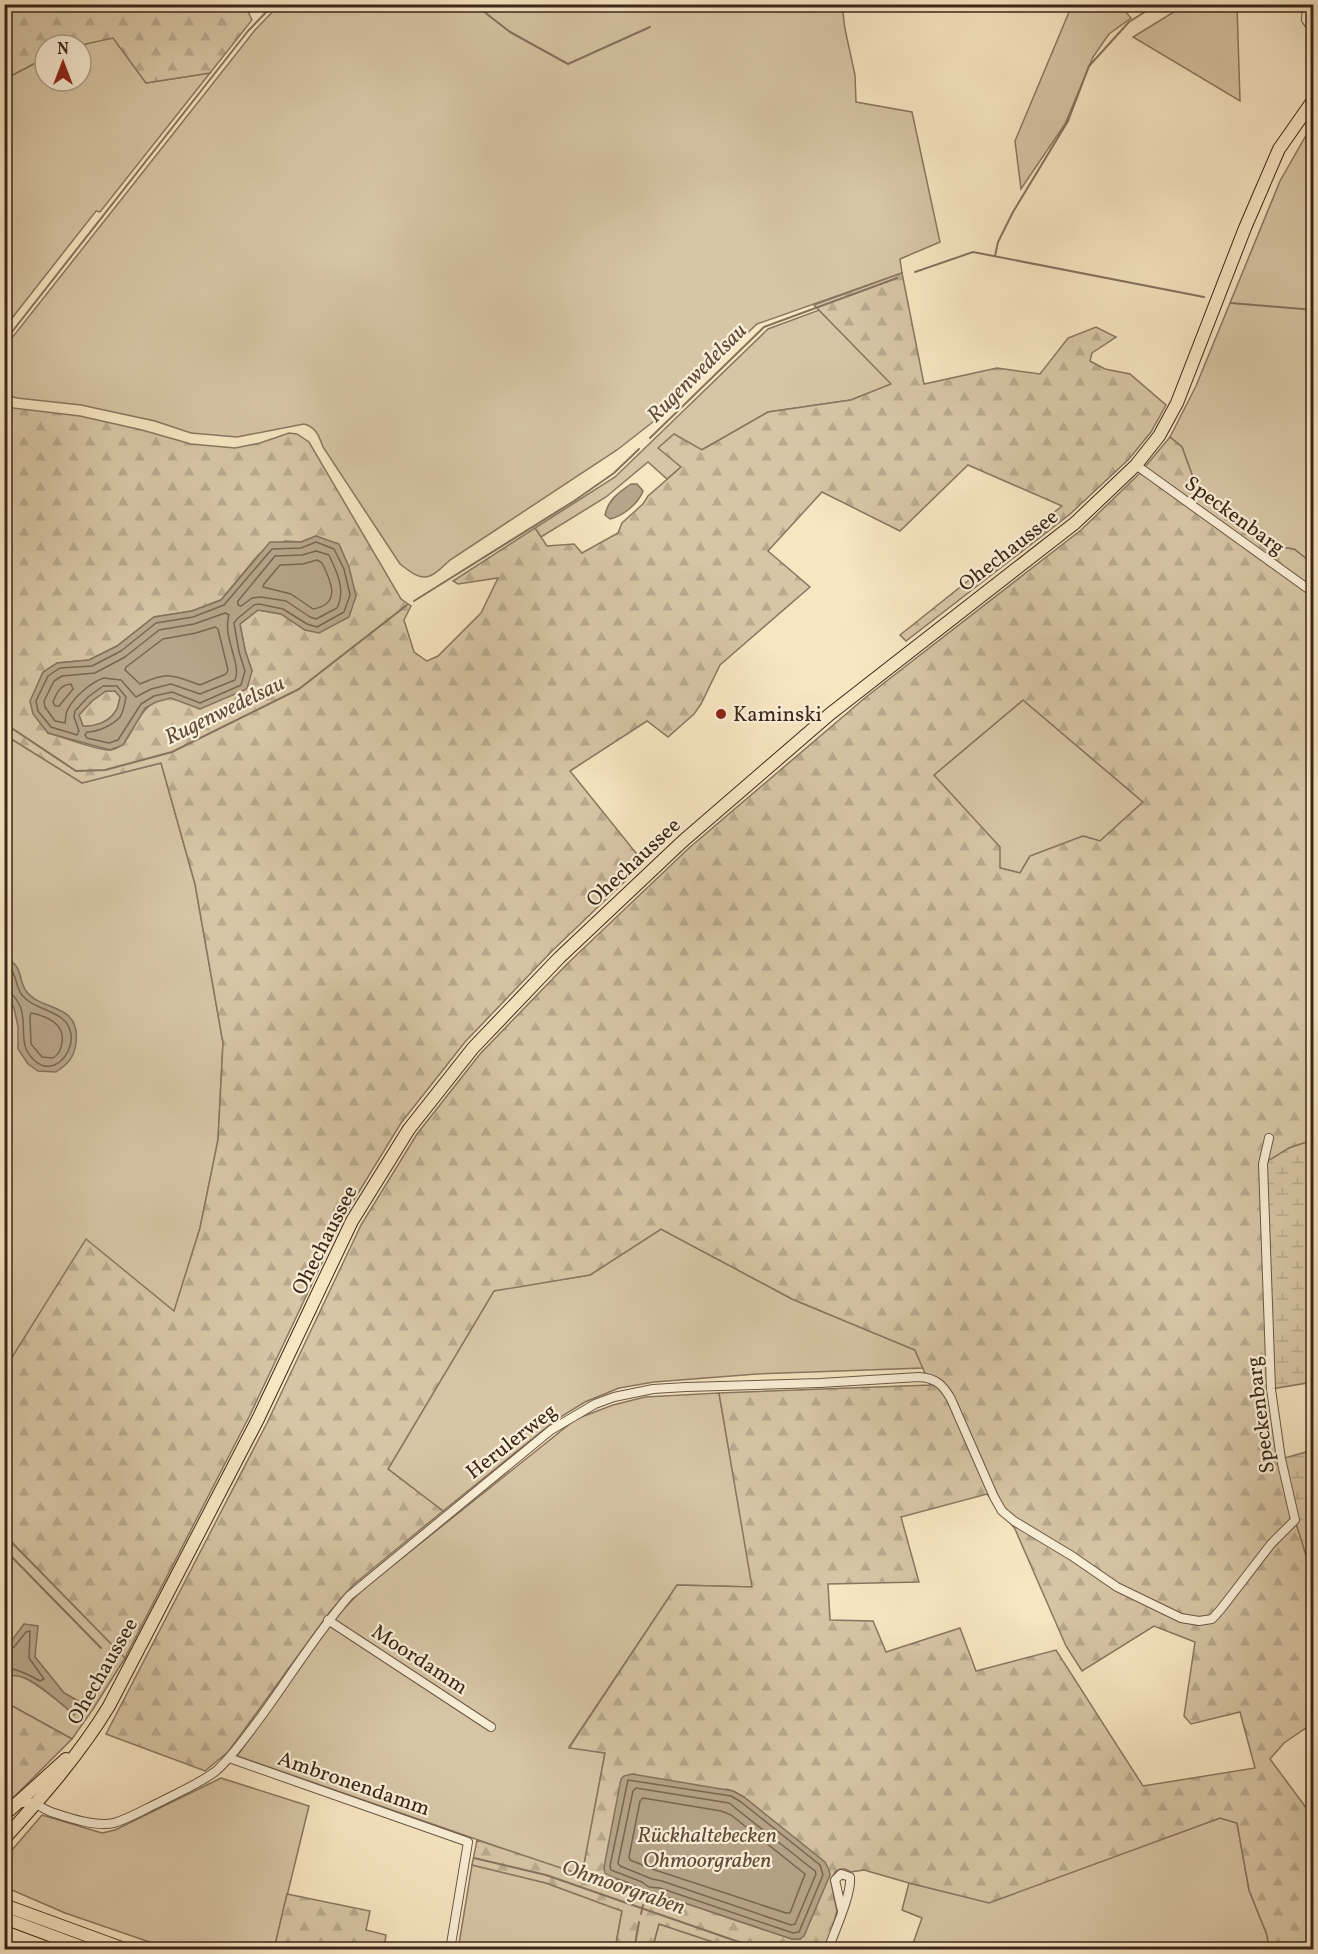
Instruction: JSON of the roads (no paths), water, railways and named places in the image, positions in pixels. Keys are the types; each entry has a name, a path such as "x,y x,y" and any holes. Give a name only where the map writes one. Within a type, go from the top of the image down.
{"main road":[{"name":"Ohechaussee","path":"80,1746 95,1729 109,1706 253,1430 352,1221 409,1129 472,1048 559,958 683,841 830,714 1075,523 1136,465 1159,436 1177,403 1245,228 1279,149 1314,99"},
{"path":"4,1815 80,1746"},
{"path":"4,1839 52,1786 80,1746"},
{"path":"4,1905 127,1950"},
{"path":"4,1918 90,1950"}],"street":[{"path":"1307,4 1306,20 1314,31"},
{"name":"Speckenbarg","path":"1136,465 1314,593"},
{"name":"Speckenbarg","path":"1050,1544 1118,1587 1181,1618 1199,1621 1212,1618 1221,1610 1270,1544 1295,1520 1281,1459 1271,1389 1263,1164 1269,1138"},
{"name":"Herulerweg","path":"37,1802 51,1811 101,1824 113,1823 206,1778 229,1758 283,1687 328,1620 364,1582 551,1430 604,1401 631,1392 653,1389 930,1377 944,1387 951,1399 994,1497 1002,1510 1014,1521 1050,1544"},
{"name":"Moordamm","path":"328,1620 491,1727"},
{"name":"Ambronendamm","path":"229,1758 468,1842 450,1950"},
{"path":"14,1805 37,1802 36,1792 39,1782"},
{"path":"828,1950 842,1911"}],"water":[{"path":"631,484 637,484 643,491 641,496 630,509 610,519 605,515 611,501"},
{"path":"316,536 339,544 349,567 356,596 349,617 319,633 305,630 281,614 258,610 240,624 252,671 247,689 200,709 171,698 156,702 145,708 123,745 110,750 48,733 33,714 30,701 43,672 57,663 89,660 117,646 154,617 192,611 221,600 270,542 301,542","holes":["106,691 115,691 120,697 117,709 112,716 101,723 83,726 79,715 92,701"]},
{"path":"4,958 15,964 23,986 33,998 58,1009 72,1021 76,1030 74,1053 56,1072 38,1071 28,1064 18,1049 18,1027 14,1008 5,994"},
{"path":"24,1624 38,1626 35,1657 64,1693 82,1703 74,1715 28,1679 5,1671 5,1646 10,1643"},
{"name":"Rückhaltebecken Ohmoorgraben","path":"632,1774 733,1791 744,1797 825,1862 830,1875 804,1936 800,1939 792,1939 658,1894 651,1893 647,1896 634,1885 605,1873 604,1867 621,1779"}],"waterway":[{"path":"4,342 248,31 274,4"},
{"path":"474,4 510,32 568,64 650,27"},
{"path":"995,256 998,242 1013,212 1068,121 1089,66 1129,22 1154,4"},
{"name":"Rugenwedelsau","path":"915,272 973,252 1204,297"},
{"name":"Rugenwedelsau","path":"650,438 764,327 897,278"},
{"name":"Rugenwedelsau","path":"1231,303 1314,310"},
{"name":"Rugenwedelsau","path":"414,601 574,501 614,473 639,449"},
{"name":"Rugenwedelsau","path":"4,723 76,771 105,770 172,752 299,689 407,605"},
{"path":"4,1549 101,1648"},
{"name":"Ohmoorgraben","path":"474,1858 546,1875 762,1950"},
{"name":"Ohmoorgraben","path":"641,1914 643,1905"},
{"path":"634,1950 639,1922"}],"place":[{"name":"Kaminski","path":"721,714"}]}
